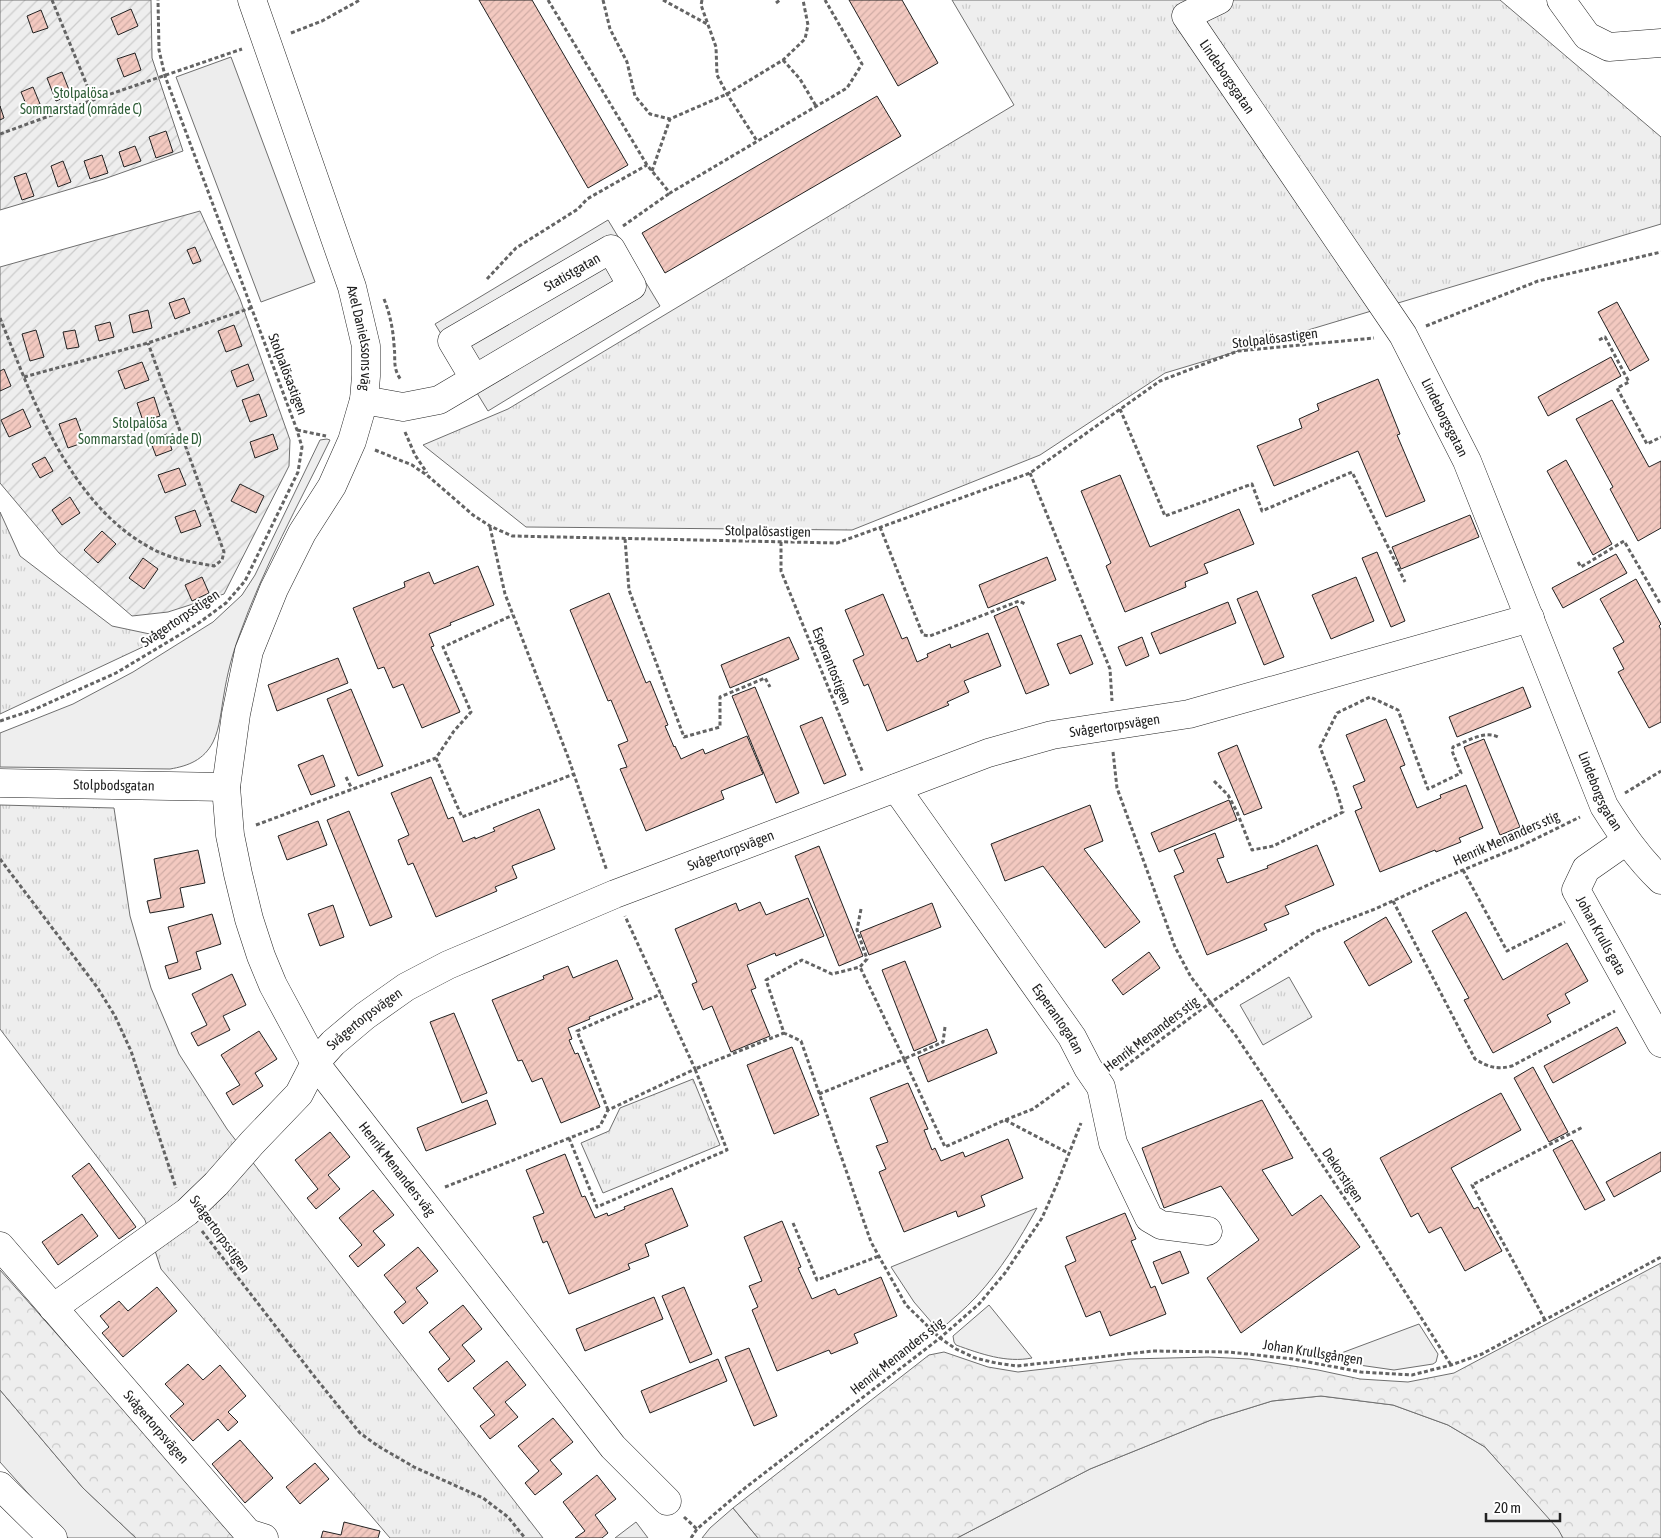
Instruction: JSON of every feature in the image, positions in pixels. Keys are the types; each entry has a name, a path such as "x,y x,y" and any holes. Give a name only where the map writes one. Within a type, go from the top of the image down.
{"street":[{"name":"Axel Danielssons väg","path":"226,787 236,714 249,651 274,589 302,533 332,486 352,441 364,400 366,376 366,346 352,287 252,0"},
{"name":"Lindeborgsgatan","path":"1219,0 1186,16 1403,335 1467,461 1604,806 1626,841 1647,867 1661,880"},
{"path":"1561,0 1587,36 1609,47 1661,43"},
{"name":"Statistgatan","path":"364,400 403,407 439,400 632,286 611,249 452,341 474,378"},
{"name":"Svågertorpsvägen","path":"52,1308 187,1212 216,1184 299,1094 315,1063 332,1043 365,1016 406,988 448,965 615,894 988,753 1052,735 1189,714 1530,618"},
{"name":"Stolpbodsgatan","path":"0,783 226,787"},
{"name":"Henrik Menanders väg","path":"226,787 230,835 238,874 261,956 281,1002 315,1063 613,1447 667,1501"},
{"name":"Esperantogatan","path":"885,792 1072,1037 1095,1078 1113,1143 1149,1218 1161,1225 1208,1231"},
{"name":"Johan Krulls gata","path":"1626,841 1586,869 1576,890 1661,1043"},
{"name":"Svågertorpsvägen","path":"0,1246 248,1533 264,1538"},
{"path":"0,1486 53,1538"},
{"path":"0,1506 26,1538"}],"path":[{"path":"52,0 93,100"},
{"name":"Stolpalösastigen","path":"158,0 159,50 165,76 297,430 352,441 412,465 428,476 473,515 490,526 512,536 836,543 1030,473 1160,381 1238,351 1403,335 1538,281 1661,252"},
{"path":"548,0 647,165 670,193"},
{"path":"604,0 610,29 627,62 635,96 650,114 670,120 727,94 783,60 805,39 808,25 803,0"},
{"path":"663,0 707,24"},
{"path":"702,0 701,5 716,47 717,75 757,141"},
{"path":"776,3 780,0"},
{"path":"611,249 612,235 670,193 847,88 862,64 825,0"},
{"path":"783,60 800,80 816,106"},
{"path":"0,134 165,76"},
{"path":"652,171 670,120"},
{"path":"487,279 516,248 578,209 587,199 647,165"},
{"path":"24,377 148,343 251,308"},
{"path":"0,318 24,377 59,453 78,481 111,519 148,547 171,557 214,566 222,560 224,552 148,343"},
{"path":"1599,340 1605,337 1629,382 1617,388 1647,444 1661,437"},
{"path":"1120,409 1165,516 1252,484 1262,511 1352,472 1405,582"},
{"name":"Svågertorpsstigen","path":"0,721 33,710 116,673 189,629 226,603 245,581 298,472 302,447 297,430"},
{"path":"880,527 923,635 930,636 1019,601 1025,604"},
{"path":"624,539 629,590 684,737 720,727 720,697 765,678 770,687"},
{"path":"1578,562 1581,567 1624,541 1661,605"},
{"name":"Esperantostigen","path":"781,542 781,571 865,778 885,792"},
{"path":"230,835 436,758 454,731 471,712 443,647 513,615"},
{"path":"1214,781 1228,795 1252,850 1273,846 1343,812 1320,747 1337,713 1370,697 1398,710 1428,789 1461,773 1452,751 1453,747 1486,734 1498,737"},
{"path":"436,758 462,817 574,774"},
{"name":"Henrik Menanders stig","path":"692,1538 697,1529 745,1488 940,1338 979,1304 1005,1273 1042,1218 1087,1108 1095,1078 1118,1071 1210,1003 1315,932 1521,846 1604,806 1661,771"},
{"path":"346,777 352,789"},
{"name":"Svågertorpsstigen","path":"0,859 97,987 115,1016 131,1051 177,1192 187,1212 360,1433 414,1467 458,1485 483,1498 508,1517 525,1538"},
{"path":"1463,870 1508,951 1588,910"},
{"path":"1393,901 1475,1059 1487,1066 1500,1069 1512,1066 1637,1000"},
{"path":"569,1138 597,1207 728,1150 695,1070 784,1033 766,980 802,960 832,974 860,967 867,959 857,930 862,909"},
{"path":"860,967 945,1148 1033,1109 1049,1099 1095,1078"},
{"path":"608,1110 577,1031 661,994"},
{"name":"Dekorstigen","path":"1210,1003 1236,1036 1364,1227 1451,1365"},
{"path":"819,1094 943,1042 945,1027"},
{"name":"Johan Krullsgången","path":"784,1033 801,1041 871,1242 906,1305 940,1338 956,1349 975,1358 996,1364 1017,1366 1118,1354 1181,1351 1238,1353 1293,1359 1361,1372 1412,1375 1451,1365 1482,1354 1661,1257"},
{"path":"1005,1120 1068,1152"},
{"path":"1545,1320 1472,1185 1583,1127"},
{"path":"793,1223 817,1280 880,1256"}],"green space":[{"name":"Stolpalösa Sommarstad (område C)","path":"0,0 151,0 152,58 183,151 104,179 0,210"},
{"path":"952,0 1500,0 1661,137 1661,224 1165,373 1040,455 852,530 526,527 423,445 508,409 1014,105"},
{"name":"Stolpalösa Sommarstad (område D)","path":"200,211 240,299 290,440 289,466 224,594 168,612 132,616 59,553 0,483 0,267"},
{"path":"320,440 330,440 270,561 236,643 217,731 213,742 205,753 189,764 170,769 0,767 0,733 73,704 133,672 213,622 242,595 255,575"},
{"path":"0,512 20,556 112,626 164,637 0,714"},
{"path":"0,805 114,808 130,916 151,988 179,1054 227,1129 543,1538 390,1538 161,1269 145,1220 0,1029"},
{"path":"1289,977 1312,1017 1263,1045 1240,1005"},
{"path":"693,1079 720,1145 603,1193 581,1143 609,1131 620,1108"},
{"path":"1037,1208 994,1276 972,1301 939,1331 914,1302 891,1267"},
{"path":"1661,1263 1661,1538 1563,1538 1558,1529 1485,1447 1448,1425 1393,1405 1321,1396 1272,1401 1211,1420 1090,1469 957,1538 758,1538 733,1508 929,1355 944,1352 988,1367 1018,1372 1130,1359 1209,1357 1249,1359 1360,1379 1408,1382 1454,1373"},
{"path":"0,1270 238,1538 136,1538 83,1488 0,1390"},
{"path":"989,1305 1032,1358 1003,1358 956,1345 953,1336"},
{"path":"1419,1324 1438,1354 1436,1362 1433,1364 1394,1370 1328,1358"},
{"path":"0,1390 83,1488 136,1538 68,1538 0,1462"},
{"path":"1321,1396 1393,1405 1448,1425 1485,1447 1559,1529 1563,1538 957,1538 1090,1469 1211,1420 1272,1401"},
{"path":"733,1508 758,1538 702,1538 710,1528"}],"shaded area":[{"path":"231,57 315,282 261,302 176,77"},
{"path":"608,220 660,306 488,411 435,324"},
{"path":"636,1522 648,1538 615,1538"}],"building":[{"path":"479,0 532,0 628,165 588,188"},
{"path":"849,0 902,0 938,63 898,86"},
{"path":"131,9 138,26 118,35 111,18"},
{"path":"41,10 48,28 33,33 27,16"},
{"path":"135,53 141,70 124,77 117,59"},
{"path":"62,72 71,95 56,101 47,78"},
{"path":"33,87 40,104 28,109 21,92"},
{"path":"877,96 901,136 665,273 642,233"},
{"path":"0,106 4,118 0,120"},
{"path":"166,131 173,152 156,158 149,137"},
{"path":"135,146 141,161 124,167 119,152"},
{"path":"102,155 108,173 90,179 84,161"},
{"path":"63,161 71,182 58,187 51,166"},
{"path":"26,173 34,196 22,200 14,177"},
{"path":"195,247 201,261 193,264 187,250"},
{"path":"184,298 190,313 175,319 169,303"},
{"path":"1617,302 1649,360 1630,371 1598,312"},
{"path":"148,310 152,328 133,333 129,315"},
{"path":"110,322 114,337 99,341 95,326"},
{"path":"234,325 242,346 226,352 218,331"},
{"path":"36,330 44,357 30,361 22,334"},
{"path":"75,330 79,347 67,349 63,332"},
{"path":"1611,357 1621,376 1548,416 1538,397"},
{"path":"142,362 149,380 125,389 118,371"},
{"path":"248,364 254,380 237,387 231,371"},
{"path":"4,369 11,386 0,391 0,371"},
{"path":"1378,379 1400,434 1397,435 1425,501 1386,517 1358,451 1274,486 1257,446 1302,428 1299,419 1319,410 1317,404"},
{"path":"259,394 267,416 250,422 242,400"},
{"path":"154,397 160,416 143,421 137,403"},
{"path":"1612,400 1649,467 1661,461 1661,528 1638,541 1610,489 1613,487 1576,419"},
{"path":"23,409 31,427 9,437 1,420"},
{"path":"76,418 85,442 68,448 59,424"},
{"path":"167,434 172,450 156,456 150,440"},
{"path":"273,434 278,449 255,458 250,442"},
{"path":"45,457 53,471 40,478 32,464"},
{"path":"1566,460 1612,544 1593,555 1547,471"},
{"path":"179,468 186,485 165,493 158,475"},
{"path":"1120,475 1150,547 1239,509 1254,544 1204,564 1208,573 1185,582 1186,587 1125,612 1106,566 1111,563 1081,491"},
{"path":"240,484 264,496 256,513 231,501"},
{"path":"70,497 80,513 62,525 52,510"},
{"path":"195,510 201,526 181,533 175,517"},
{"path":"1470,515 1479,537 1401,569 1392,547"},
{"path":"102,531 116,544 98,563 84,550"},
{"path":"1377,552 1405,621 1391,627 1362,558"},
{"path":"1616,554 1627,573 1563,608 1552,588"},
{"path":"1047,557 1056,580 988,608 979,585"},
{"path":"143,558 158,569 144,589 129,578"},
{"path":"478,566 494,605 429,634 434,646 431,647 460,712 422,728 403,684 393,688 384,667 378,669 353,608 405,587 404,582 429,572 434,584"},
{"path":"202,577 209,593 192,601 185,585"},
{"path":"1356,577 1374,621 1331,639 1312,595"},
{"path":"1636,579 1661,624 1659,626 1661,630 1661,722 1649,728 1618,672 1624,669 1613,648 1624,642 1600,599"},
{"path":"1257,591 1284,657 1264,665 1237,599"},
{"path":"609,593 646,683 650,681 668,725 665,726 681,759 703,749 705,754 747,736 763,774 721,791 724,799 646,831 620,769 627,767 618,745 628,741 611,700 608,701 570,610"},
{"path":"883,594 902,639 907,637 917,662 928,657 927,654 950,644 951,648 988,633 1001,666 964,681 969,692 947,702 949,705 887,731 868,684 864,686 853,660 864,655 845,610"},
{"path":"1228,602 1236,623 1160,654 1151,633"},
{"path":"1017,606 1049,685 1026,694 994,616"},
{"path":"1081,635 1093,664 1070,674 1057,644"},
{"path":"789,637 799,659 730,688 721,665"},
{"path":"1142,637 1149,656 1126,666 1118,647"},
{"path":"338,658 348,683 277,711 268,685"},
{"path":"755,687 799,793 776,803 732,696"},
{"path":"1523,687 1531,707 1457,737 1449,717"},
{"path":"351,689 383,766 358,776 327,699"},
{"path":"822,717 846,775 824,784 800,726"},
{"path":"1386,719 1405,765 1400,767 1417,808 1441,798 1440,795 1466,785 1483,828 1459,838 1461,842 1436,852 1435,850 1380,872 1355,811 1362,808 1353,786 1365,781 1346,735"},
{"path":"1484,739 1520,827 1500,835 1464,747"},
{"path":"1237,745 1262,808 1244,815 1218,753"},
{"path":"323,755 335,786 311,795 298,765"},
{"path":"431,777 448,819 453,817 463,842 495,831 493,828 539,809 555,849 512,866 517,878 495,887 497,891 436,917 413,863 408,865 398,840 409,835 391,793"},
{"path":"1229,800 1237,820 1159,852 1151,833"},
{"path":"1090,805 1103,841 1084,849 1140,922 1105,948 1043,866 1005,881 991,844"},
{"path":"349,811 392,917 370,926 327,820"},
{"path":"318,821 327,845 287,860 278,836"},
{"path":"1215,833 1224,857 1217,859 1227,883 1268,868 1267,866 1317,845 1334,885 1285,906 1289,914 1264,924 1267,930 1207,955 1174,876 1184,872 1174,850"},
{"path":"819,846 863,956 839,966 795,856"},
{"path":"198,850 205,883 180,888 184,907 150,913 147,901 161,898 154,859"},
{"path":"808,898 824,936 776,956 775,953 747,965 756,988 751,990 770,1036 731,1052 712,1006 703,1010 692,984 697,982 675,929 736,903 739,911 760,902 766,915"},
{"path":"932,903 941,927 869,955 860,932"},
{"path":"333,905 344,937 320,946 308,914"},
{"path":"1466,912 1503,980 1567,943 1588,981 1565,994 1570,1003 1547,1015 1551,1022 1493,1053 1464,1000 1469,998 1432,931"},
{"path":"212,914 221,944 196,952 201,969 169,979 165,966 178,962 168,927"},
{"path":"1386,917 1412,962 1369,986 1344,942"},
{"path":"1149,952 1160,968 1123,995 1112,980"},
{"path":"617,960 633,999 568,1028 572,1039 569,1040 575,1054 578,1053 600,1107 561,1123 542,1078 532,1082 522,1060 518,1061 492,1000 544,979 543,976 568,966 573,978"},
{"path":"905,961 937,1041 914,1051 882,970"},
{"path":"232,974 246,1005 223,1016 230,1030 198,1046 191,1033 207,1025 192,994"},
{"path":"454,1013 487,1093 462,1103 430,1022"},
{"path":"1617,1027 1626,1043 1553,1083 1544,1066"},
{"path":"987,1029 997,1053 928,1082 918,1057"},
{"path":"259,1031 277,1059 255,1073 263,1086 233,1105 226,1093 240,1085 221,1055"},
{"path":"792,1047 819,1115 774,1134 747,1065"},
{"path":"1533,1067 1568,1132 1549,1142 1514,1078"},
{"path":"908,1083 928,1129 924,1130 932,1150 935,1148 941,1161 963,1152 965,1157 1008,1139 1023,1178 981,1196 985,1206 958,1217 956,1211 904,1232 879,1172 886,1169 876,1146 888,1142 870,1098"},
{"path":"1501,1093 1521,1130 1451,1168 1474,1209 1478,1207 1502,1251 1465,1271 1441,1227 1429,1233 1418,1213 1411,1217 1380,1158"},
{"path":"487,1100 496,1124 426,1151 417,1128"},
{"path":"1262,1100 1293,1158 1262,1170 1292,1216 1321,1195 1360,1247 1241,1333 1207,1278 1259,1240 1221,1186 1164,1208 1142,1148"},
{"path":"330,1132 350,1157 328,1175 340,1189 316,1209 307,1198 318,1189 295,1160"},
{"path":"1572,1140 1605,1200 1585,1210 1553,1150"},
{"path":"1661,1152 1661,1171 1614,1197 1606,1182"},
{"path":"565,1154 582,1197 585,1196 595,1218 607,1213 608,1216 625,1209 624,1207 672,1188 688,1226 645,1244 649,1256 628,1264 630,1269 569,1294 547,1241 543,1243 533,1217 544,1213 526,1170"},
{"path":"89,1163 136,1227 119,1239 72,1176"},
{"path":"373,1190 394,1215 373,1231 385,1245 358,1267 349,1256 362,1245 339,1218"},
{"path":"1125,1213 1136,1239 1131,1241 1151,1288 1155,1286 1166,1314 1110,1336 1100,1311 1086,1317 1065,1266 1076,1261 1066,1237"},
{"path":"82,1214 98,1236 58,1265 42,1242"},
{"path":"782,1221 801,1267 798,1268 812,1299 835,1289 838,1295 881,1277 897,1316 854,1334 858,1343 831,1354 829,1350 777,1371 752,1310 758,1307 749,1286 762,1281 744,1237"},
{"path":"418,1247 438,1271 416,1288 428,1303 403,1324 394,1312 406,1302 384,1275"},
{"path":"1180,1251 1189,1273 1162,1284 1153,1262"},
{"path":"157,1287 177,1311 123,1357 102,1333 109,1327 100,1316 119,1301 128,1311"},
{"path":"684,1287 712,1354 690,1363 662,1296"},
{"path":"654,1297 663,1319 585,1351 576,1329"},
{"path":"463,1305 482,1329 462,1345 475,1361 448,1382 438,1369 450,1359 429,1332"},
{"path":"749,1348 777,1416 754,1426 725,1357"},
{"path":"718,1359 727,1381 650,1413 641,1391"},
{"path":"507,1361 526,1385 505,1402 518,1417 490,1439 480,1426 495,1415 473,1388"},
{"path":"188,1364 203,1380 220,1365 246,1396 228,1412 238,1422 228,1431 218,1419 193,1441 170,1416 184,1404 165,1384"},
{"path":"553,1418 573,1442 550,1460 562,1474 535,1495 525,1483 539,1471 518,1446"},
{"path":"240,1440 273,1478 245,1503 212,1464"},
{"path":"315,1463 329,1479 300,1504 286,1487"},
{"path":"597,1475 616,1499 595,1515 608,1533 602,1538 575,1538 585,1531 563,1502"},
{"path":"344,1522 380,1531 378,1538 321,1538 323,1531 341,1535"}]}
